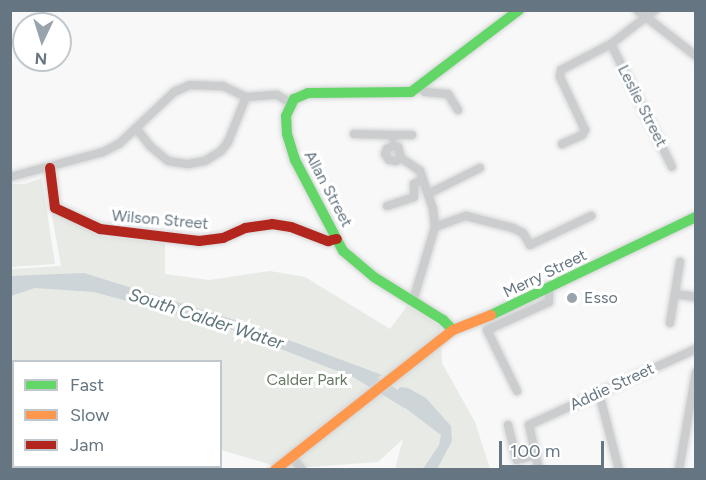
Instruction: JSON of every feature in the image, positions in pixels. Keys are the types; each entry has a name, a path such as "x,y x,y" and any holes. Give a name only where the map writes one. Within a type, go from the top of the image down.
{"street":[{"path":"10,177 103,153 119,144 174,92 190,85 223,86 246,97 278,95 291,103 309,93 411,92 519,10"},
{"path":"637,10 696,56"},
{"path":"562,144 582,135 585,130 559,72 611,44 655,10"},
{"name":"Leslie Street","path":"611,44 672,167"},
{"path":"419,86 425,92 448,94 458,110"},
{"path":"136,128 150,146 168,161 188,164 205,161 228,142 246,97"},
{"name":"Allan Street","path":"291,103 285,120 290,148 343,250 374,277 453,330"},
{"path":"354,134 411,135"},
{"path":"393,135 393,146 386,152 387,159 396,161 401,158"},
{"path":"393,146 399,149 401,158 415,166 423,179 435,228 413,301"},
{"name":"Wilson Street","path":"50,168 55,208 100,229 199,241 223,238 245,228 272,225 291,227 328,241 337,239"},
{"path":"428,194 480,168"},
{"path":"387,206 414,197 414,184 423,179"},
{"path":"435,228 466,216 513,228 523,233 530,245 591,216"},
{"name":"Merry Street","path":"293,458 453,330 508,309 696,217"},
{"path":"670,323 680,262"},
{"path":"516,391 487,330 549,302 549,288"},
{"path":"675,294 696,297"},
{"name":"Addie Street","path":"536,455 529,425 696,349"},
{"path":"679,470 696,372"},
{"path":"600,393 619,470"},
{"path":"508,425 517,460 536,455 538,470"},
{"path":"686,433 696,436"},
{"path":"275,470 293,458 302,470"}],"green space":[{"path":"42,178 55,264 11,267 11,184 25,184"},
{"name":"Calder Park","path":"51,210 99,236 165,243 165,274 209,280 270,271 305,277 390,329 407,306 440,326 442,363 475,422 490,469 395,469 403,439 378,462 311,467 279,467 222,450 222,360 12,360 12,468 22,468 11,470 11,269 61,266"}],"water":[{"name":"South Calder Water","path":"84,273 238,321 382,375 368,383 230,329 94,292 35,288 11,296 11,276"},
{"path":"400,387 408,388 426,398 451,426 452,441 437,469 423,469 439,445 441,435 392,398"}],"waterway":[{"name":"South Calder Water","path":"360,374 406,402"}],"traffic: fast":[{"path":"453,330 443,320 374,277 343,251 295,160 287,134 286,116 294,99 308,93 411,92 519,10"},
{"path":"491,315 696,217"}],"traffic: slow":[{"path":"275,470 453,330 491,315"}],"traffic: jam":[{"path":"50,168 55,208 100,229 199,241 223,238 245,228 272,224 291,227 328,241 337,239"}],"place":[{"name":"Esso","path":"572,298"}]}
